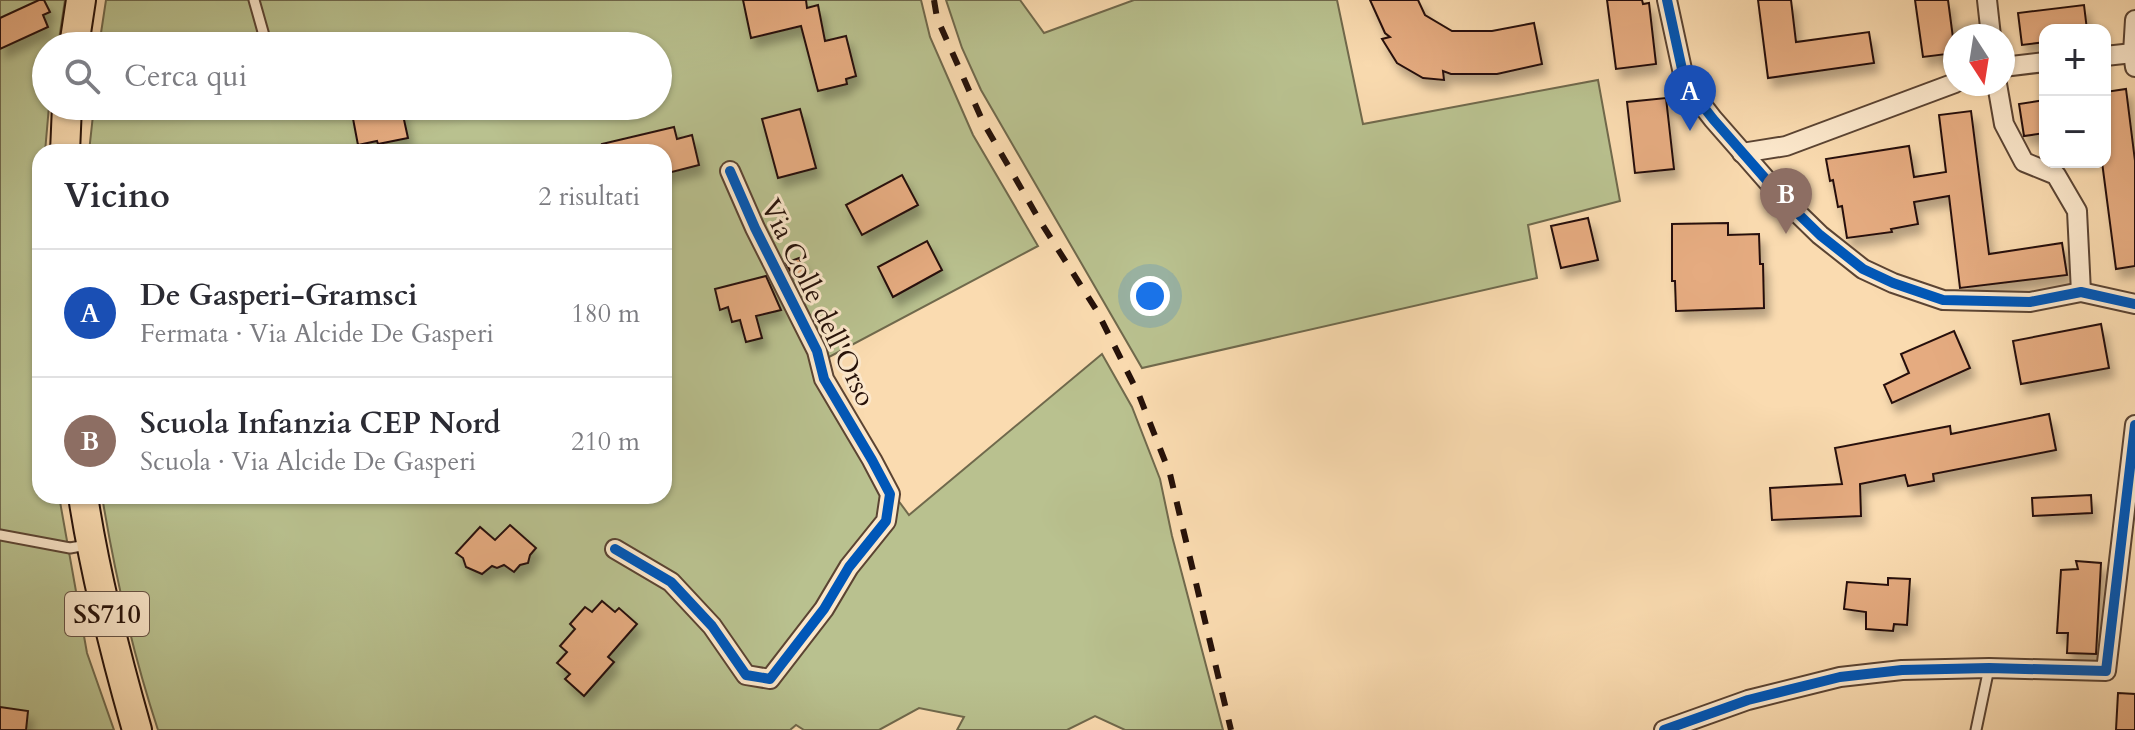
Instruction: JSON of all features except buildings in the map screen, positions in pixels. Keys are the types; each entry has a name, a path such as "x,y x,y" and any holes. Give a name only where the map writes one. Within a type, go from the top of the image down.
{"main road":[{"path":"76,32 81,0"},
{"path":"65,144 66,120"},
{"name":"SS710","path":"84,504 90,545 137,730"}],"street":[{"path":"1667,0 1685,83 1742,153 1820,235 1863,269 1943,300 2030,302 2081,292 2135,304"},
{"path":"1987,0 1990,24"},
{"path":"2111,57 2134,60 2135,20"},
{"path":"2015,66 2039,63"},
{"path":"1742,153 1786,146 1943,87"},
{"path":"1999,96 2004,124 2024,162 2056,175 2077,211 2081,292"},
{"name":"Via Colle dell'Orso","path":"615,549 671,582 712,626 746,675 770,679 824,609 849,567 886,521 890,494 824,379 817,351 730,171"},
{"path":"1664,730 1748,700 1840,677 1902,670 1989,668 2106,671 2135,425"}],"lane":[{"path":"254,0 263,32"},
{"path":"0,535 70,548 90,545"},
{"path":"1976,730 1989,668"}],"green space":[{"path":"0,0 65,0 60,32 32,32 32,120 48,120 46,144 32,144 32,504 60,504 87,653 114,730 0,730"},
{"path":"106,0 921,0 930,37 973,135 1038,246 812,366 831,410 909,515 1102,354 1132,407 1160,479 1223,730 1125,730 1095,716 1067,730 957,730 964,717 919,708 879,730 804,730 796,725 790,730 158,730 126,614 103,504 672,504 672,144 90,144 92,120 672,120 672,32 101,32"},
{"path":"946,0 1020,0 1044,33 1134,0 1337,0 1363,124 1598,80 1620,201 1528,225 1537,278 1142,368 981,90 962,48"}],"railway":[{"path":"934,0 937,18 983,122 1097,311 1139,395 1170,474 1231,730"}],"cycle path":[{"path":"1667,0 1685,83 1784,200 1820,235 1863,269 1943,300 2030,302 2081,292 2135,304"},
{"path":"615,549 671,582 712,626 746,675 770,679 824,609 849,567 886,521 890,494 824,379 817,351 730,171"},
{"path":"1664,730 1748,700 1840,677 1902,670 1989,668 2106,671 2135,425"}],"place":[{"name":"De Gasperi-Gramsci","path":"1690,131"},
{"name":"Scuola Infanzia CEP Nord","path":"1786,234"}]}
